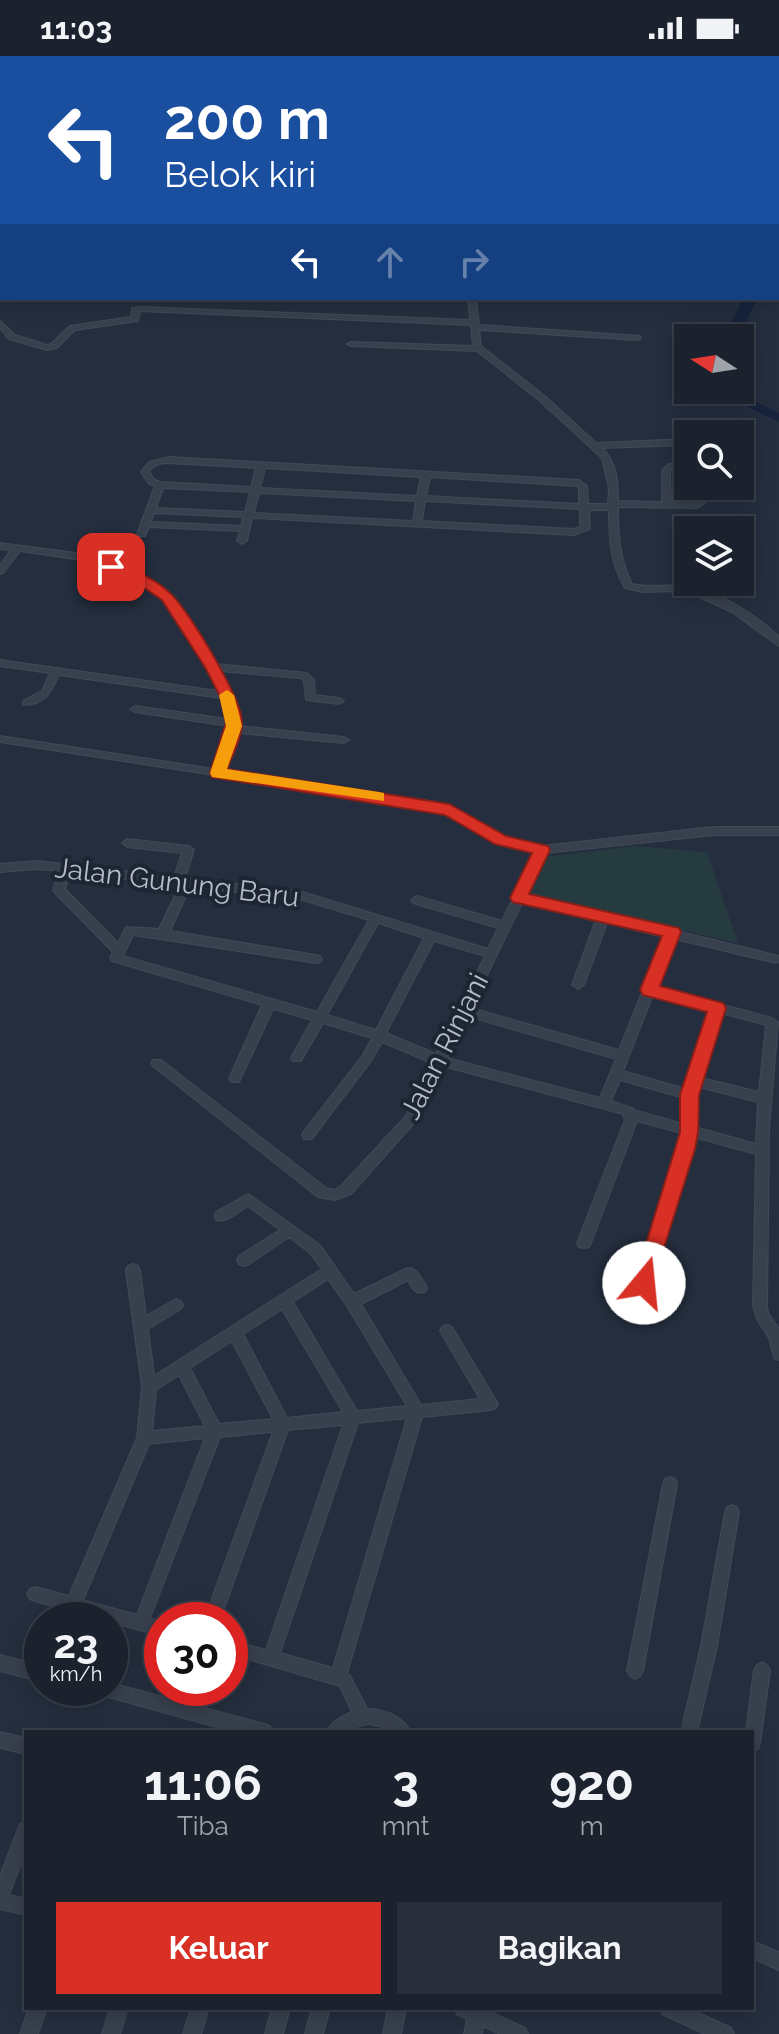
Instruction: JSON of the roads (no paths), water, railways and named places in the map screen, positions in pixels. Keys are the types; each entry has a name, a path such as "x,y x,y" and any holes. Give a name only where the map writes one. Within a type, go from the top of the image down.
{"street":[{"path":"472,300 476,345 596,446 610,465 617,558 628,586 637,589 687,589 706,596 757,624 779,643"},
{"path":"0,323 12,337 47,348 54,346 73,328 135,319 135,310 140,309 475,325 637,338"},
{"path":"351,344 480,349"},
{"path":"596,446 674,443"},
{"path":"152,510 580,532 585,529 584,507 581,483 156,462 145,472 152,482 160,485 584,507 667,505 700,503 700,500"},
{"path":"667,505 666,470 674,466"},
{"path":"242,541 261,467"},
{"path":"417,523 426,473"},
{"path":"160,485 144,529 245,529"},
{"path":"0,546 76,556 134,576 152,586 179,611 227,696 234,726 218,773"},
{"path":"0,571 18,548"},
{"path":"0,663 227,696"},
{"path":"212,667 303,675 308,677 311,699 339,701"},
{"path":"27,703 46,693 56,670"},
{"path":"135,709 344,740"},
{"path":"0,739 435,806 457,814 501,840 542,850 733,829 779,831"},
{"path":"127,843 189,850 182,881 163,934"},
{"name":"Jalan Rinjani","path":"157,1063 323,1193 335,1195 346,1190 404,1128 542,850"},
{"name":"Jalan Gunung Baru","path":"0,868 30,865 66,868 299,895 491,954"},
{"path":"66,868 59,890 119,951"},
{"path":"519,898 776,959"},
{"path":"417,900 505,926"},
{"path":"578,985 603,917"},
{"path":"297,1058 375,919"},
{"path":"316,959 130,930 116,957 119,961 378,1035 438,1060 761,1150"},
{"path":"604,1104 672,932"},
{"path":"308,1135 367,1058 431,936"},
{"path":"649,990 772,1022 763,1098 760,1311 775,1333 779,1354"},
{"path":"235,1079 269,1004"},
{"path":"644,1283 689,1132 690,1095 717,1008"},
{"path":"463,1010 623,1056"},
{"path":"616,1074 690,1095"},
{"path":"695,1081 763,1098"},
{"path":"584,1243 630,1114"},
{"path":"221,1216 248,1199 315,1249 352,1302 417,1410 338,1677"},
{"path":"244,1260 290,1230"},
{"path":"74,1602 144,1438 149,1387 133,1270"},
{"path":"149,1387 330,1271"},
{"path":"352,1302 410,1273 420,1288"},
{"path":"271,1658 353,1417 285,1301"},
{"path":"141,1326 176,1305"},
{"path":"144,1438 491,1404 447,1331"},
{"path":"219,1602 283,1424 235,1333"},
{"path":"141,1623 215,1431 182,1367"},
{"path":"635,1671 670,1484"},
{"path":"689,1730 709,1646 732,1512"},
{"path":"35,1594 63,1602"},
{"path":"128,1620 144,1624"},
{"path":"248,1652 338,1677 345,1681 362,1716"},
{"path":"0,1663 24,1669"},
{"path":"754,1730 762,1670"},
{"path":"128,1696 180,1709 213,1726 247,1730"},
{"path":"337,1730 344,1723 362,1716 381,1717 400,1730"},
{"path":"0,1740 24,1746"},
{"path":"24,1835 0,1899 24,1906"},
{"path":"754,1950 779,1961"},
{"path":"29,2034 37,2010"},
{"path":"111,2034 118,2010"},
{"path":"192,2034 199,2010"},
{"path":"274,2034 280,2010"},
{"path":"314,2034 320,2010"},
{"path":"392,2034 397,2010"},
{"path":"672,2010 725,2034"},
{"path":"470,2011 473,2034"},
{"path":"470,2011 519,2034"}],"waterway":[{"path":"737,324 750,300"},
{"path":"750,404 779,418"}]}
